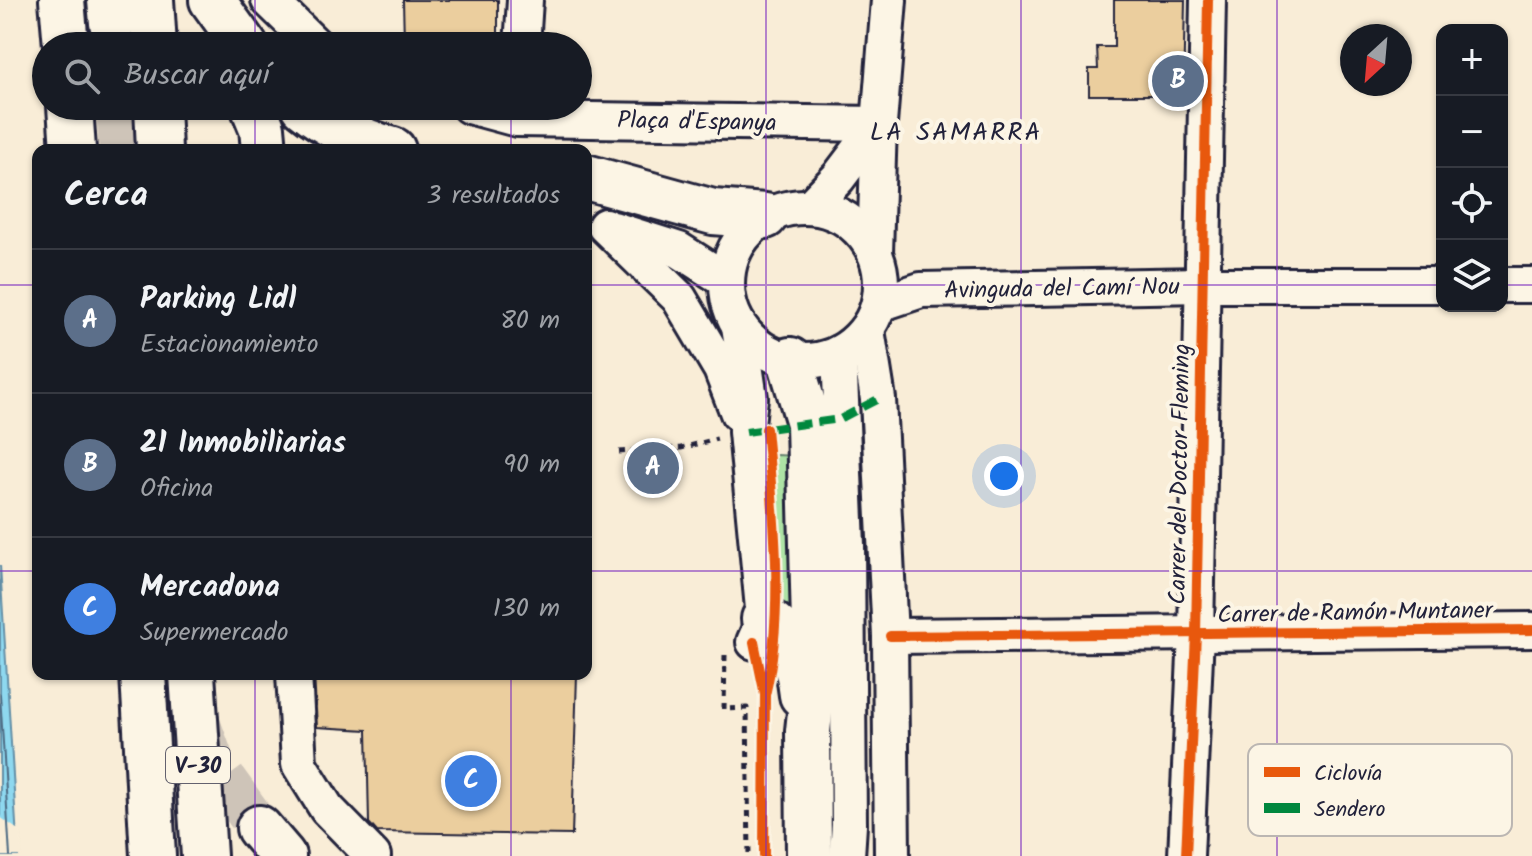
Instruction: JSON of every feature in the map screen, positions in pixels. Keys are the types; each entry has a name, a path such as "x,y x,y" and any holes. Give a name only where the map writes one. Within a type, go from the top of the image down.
{"highway":[{"path":"62,0 65,32"},
{"path":"151,0 153,32"},
{"path":"203,0 205,14 216,32"},
{"path":"212,0 235,32"},
{"path":"71,120 73,144"},
{"path":"158,120 159,144"},
{"path":"259,120 263,144"},
{"path":"323,120 371,144"},
{"path":"592,179 713,212 765,216"},
{"path":"790,360 809,423 815,666 808,731 809,856"},
{"path":"759,630 775,624 798,666 808,731"},
{"name":"V-30","path":"143,680 153,856"},
{"name":"V-30","path":"192,680 204,856"},
{"path":"221,680 258,847"}],"street":[{"path":"269,0 301,32"},
{"path":"523,32 525,0"},
{"path":"889,0 879,124 877,259 882,285 873,317 890,636 892,856"},
{"name":"Carrer del Doctor Fleming","path":"1186,856 1196,634 1208,0"},
{"name":"Plaça d'Espanya","path":"592,114 879,124"},
{"path":"811,206 838,178 879,124"},
{"path":"737,434 750,398 739,326 729,304 726,280 732,254 745,232 765,216 787,207 811,206 831,211 850,221 865,235 877,259 921,290 873,317 839,353 815,360 790,360 770,354 753,342 739,326"},
{"path":"596,224 679,250 726,280"},
{"path":"596,224 679,298 721,369 737,434 759,630"},
{"name":"Avinguda del Camí Nou","path":"921,290 1436,285"},
{"path":"1508,285 1532,285"},
{"path":"839,353 847,545 851,846"},
{"name":"Carrer de Ramón Muntaner","path":"890,636 1532,630"},
{"path":"294,680 299,764 327,809 373,856"}],"path":[{"path":"619,452 681,448 737,434"}],"green space":[{"path":"775,455 798,456 802,642 780,605"}],"water":[{"path":"0,565 18,856 0,856"}],"pier":[{"path":"0,817 21,832 22,856 0,856"}],"building":[{"path":"403,0 498,0 498,32 404,32"},
{"path":"1114,0 1185,0 1183,95 1089,95 1089,69 1098,69 1097,47 1114,47"},
{"path":"314,680 577,680 572,835 377,832 369,823 367,730 317,727"}],"tunnel":[{"path":"119,120 121,144"},
{"path":"197,720 214,766 259,828"}],"marked path":[{"path":"746,432 840,419 878,399"}],"cycle path":[{"path":"1186,856 1196,634 1208,0"},
{"path":"765,695 775,631 776,597 766,429"},
{"path":"890,636 1532,630"},
{"path":"754,642 765,695 764,856"}],"place":[{"name":"21 Inmobiliarias","path":"1178,81"},
{"name":"Parking Lidl","path":"653,468"},
{"name":"Mercadona","path":"471,781"}],"district":[{"name":"LA SAMARRA","path":"956,131"}]}
